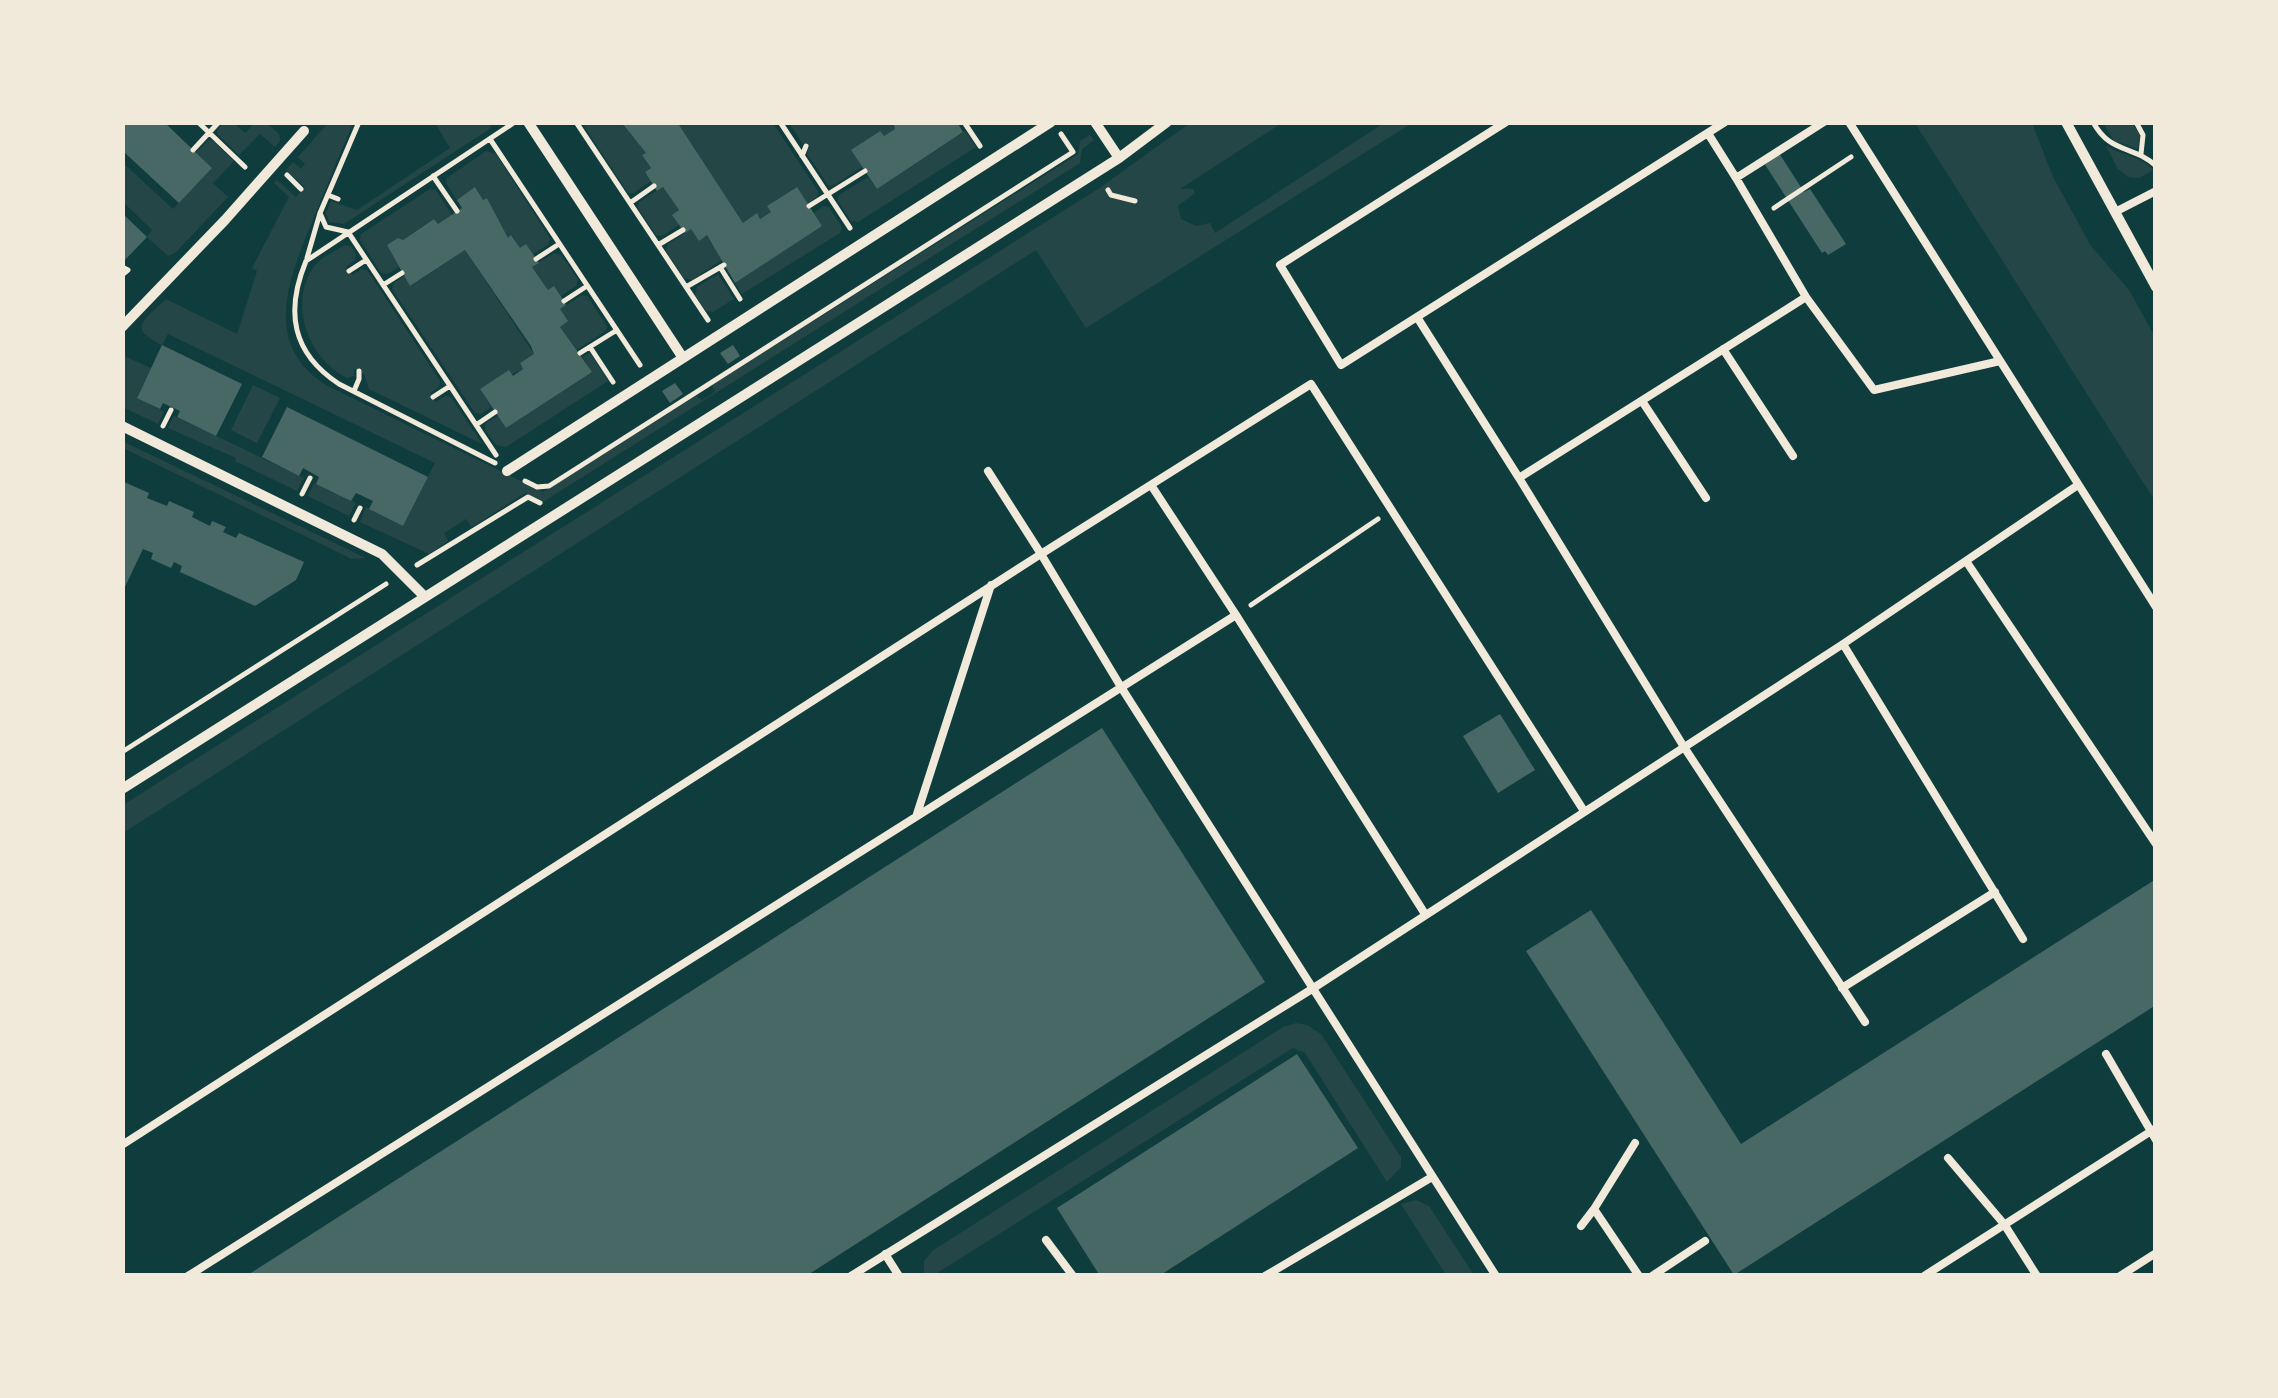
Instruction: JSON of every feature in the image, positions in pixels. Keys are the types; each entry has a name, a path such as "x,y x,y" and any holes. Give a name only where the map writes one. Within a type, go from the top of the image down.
{"street":[{"path":"528,122 683,358"},
{"path":"507,471 1052,122"},
{"path":"1095,122 1119,158"},
{"path":"122,789 1119,158 1167,122"},
{"path":"2066,122 2156,287"},
{"path":"122,328 304,131"},
{"path":"122,426 382,554 425,597"}],"lane":[{"path":"1506,122 1280,264 1341,364 1726,122"},
{"path":"1736,178 1824,122"},
{"path":"1849,122 2156,607"},
{"path":"1709,135 1806,297 1874,390 2000,361"},
{"path":"2115,212 2156,191"},
{"path":"1519,478 1806,297"},
{"path":"1417,317 1684,747 1865,1022"},
{"path":"1723,349 1793,456"},
{"path":"122,1145 1311,384 1584,811"},
{"path":"1642,400 1706,498"},
{"path":"988,470 1121,687 1496,1276"},
{"path":"851,1276 1312,989 1843,644 2078,484"},
{"path":"1151,485 1425,914"},
{"path":"1966,561 2156,844"},
{"path":"916,816 992,585"},
{"path":"188,1276 1236,614"},
{"path":"1843,644 2023,939"},
{"path":"1842,988 1995,892"},
{"path":"1924,1276 2154,1133 2106,1054"},
{"path":"1581,1226 1635,1143"},
{"path":"1948,1158 2004,1224 2037,1276"},
{"path":"1266,1276 1432,1177"},
{"path":"1594,1208 1639,1276"},
{"path":"1046,1240 1074,1276"},
{"path":"1652,1276 1705,1241"},
{"path":"2120,1276 2156,1253"},
{"path":"885,1254 899,1276"}],"path":[{"path":"198,122 258,180"},
{"path":"193,150 219,122"},
{"path":"359,122 320,213 294,300 301,342 320,370 354,392 544,488 1073,152 1052,122"},
{"path":"306,261 514,122"},
{"path":"576,122 709,321"},
{"path":"780,122 852,230"},
{"path":"964,122 982,148"},
{"path":"2093,122 2100,135 2120,150 2141,154 2156,166"},
{"path":"2136,122 2143,135 2141,154"},
{"path":"490,139 640,365"},
{"path":"802,156 806,146"},
{"path":"1774,208 1853,155"},
{"path":"809,206 865,171"},
{"path":"433,176 457,211"},
{"path":"630,202 654,186"},
{"path":"1108,190 1111,195 1136,201"},
{"path":"328,195 338,199"},
{"path":"320,213 326,227 348,232 497,457 492,460"},
{"path":"658,246 682,230"},
{"path":"536,259 560,244"},
{"path":"349,271 366,260"},
{"path":"686,287 722,266 741,300"},
{"path":"122,267 128,270 122,276"},
{"path":"383,285 402,273"},
{"path":"564,301 587,286"},
{"path":"580,354 616,330"},
{"path":"590,347 613,382"},
{"path":"354,392 359,372"},
{"path":"433,398 450,386"},
{"path":"660,401 666,411"},
{"path":"161,429 171,410"},
{"path":"476,425 495,412"},
{"path":"301,497 310,478"},
{"path":"353,523 360,508"},
{"path":"1236,614 1392,510"},
{"path":"122,752 427,559"}],"shaded area":[{"path":"225,122 234,123 245,133 255,123 267,123 279,134 280,141 275,147 260,134 239,155 218,135 217,130"},
{"path":"328,123 353,123 290,284 287,328 293,349 305,368 326,385 543,492 696,396 702,400 715,392 712,385 1078,154 1080,141 1090,135 1094,140 1082,149 1080,163 543,502 525,493 472,527 466,519 444,533 448,541 429,554 360,522 366,507 403,526 435,463 168,334 162,345 142,329 146,318 166,299 237,334 257,271 252,268 289,197 274,183 277,180 296,197 305,187 286,170 293,162 301,169 305,164 298,157"},
{"path":"435,123 488,123 491,128 344,224 329,222 326,213 331,201 357,210 450,148"},
{"path":"582,123 621,123 646,153 642,155 651,168 645,173 651,181 628,193"},
{"path":"677,123 773,123 818,191 817,197 807,204 796,187 768,206 771,212 760,219 756,214 743,223"},
{"path":"789,123 893,123 895,129 884,136 879,131 852,150 862,167 833,186 828,185 807,154 809,147"},
{"path":"1190,123 1282,123 1180,189 1193,189 1195,193 1178,206 1181,219 1196,226 1210,223 1215,233 1384,123 1412,123 1086,328 1036,250 123,833 123,805 1098,189"},
{"path":"1915,123 2032,123 2053,177 2091,246 2129,290 2155,337 2155,501"},
{"path":"2103,123 2132,123 2140,135 2138,149 2114,141"},
{"path":"965,131 976,147 858,222 851,221 838,201 839,195 868,177 877,189"},
{"path":"208,140 234,161 213,183 228,197 168,256 147,237 152,230 123,202 122,162 173,209 212,168 196,153"},
{"path":"2106,146 2142,161 2153,170 2139,178 2128,177 2118,169"},
{"path":"486,151 496,154 550,238 549,244 533,254 520,248 512,236 508,238 487,198 483,200 476,188 457,200 446,183 447,178"},
{"path":"663,187 679,210 679,225 662,236 656,235 638,208 639,202"},
{"path":"430,189 436,190 452,215 438,224 434,219 403,240 387,245 400,266 388,274 381,273 360,240 361,234"},
{"path":"823,206 829,207 842,227 840,233 742,294 735,283 821,226 814,213"},
{"path":"691,229 699,240 707,235 723,259 692,280 684,278 666,251 668,244"},
{"path":"345,245 351,246 356,254 346,267 352,275 362,269 368,271 440,381 439,387 430,393 436,402 451,397 482,444 369,389 364,374 354,369 354,376 347,378 322,358 313,345 303,314 306,283 319,261"},
{"path":"465,250 534,354 520,363 523,369 480,389 491,407 481,414 475,413 392,289 404,276 411,286"},
{"path":"554,253 561,255 578,279 576,286 561,296 548,290 532,267"},
{"path":"718,274 734,299 713,312 706,311 695,295 697,287"},
{"path":"582,295 587,296 607,326 606,331 575,351 560,327 560,309"},
{"path":"590,353 608,381 506,447 496,445 485,429 486,423 498,416 506,428 591,372 583,357"},
{"path":"122,355 151,368 137,397 164,412 158,424 123,407"},
{"path":"253,385 280,398 257,443 231,430"},
{"path":"174,416 304,478 297,491 168,428"},
{"path":"122,441 366,558 352,559 123,448"},
{"path":"314,483 356,503 349,516 308,496"},
{"path":"1296,1023 1321,1034 1401,1157 1401,1167 1387,1182 1305,1053 1293,1048 934,1275 924,1275 924,1261 932,1251 1283,1027"},
{"path":"1416,1200 1429,1206 1474,1275 1446,1275 1401,1204"}],"building":[{"path":"122,122 164,122 212,168 179,203 125,153 122,156"},
{"path":"621,122 677,122 743,223 757,213 760,219 771,212 767,206 797,187 822,226 735,283 707,235 699,241 691,229 685,233 672,215 679,210 663,187 657,191 645,172 651,168 642,155 646,153"},
{"path":"893,122 957,122 963,132 877,189 851,150 880,131 884,136 895,129"},
{"path":"1779,153 1804,192 1810,189 1846,244 1828,255 1822,253 1764,163"},
{"path":"475,187 483,200 487,198 508,238 511,235 520,248 526,244 539,263 532,267 548,290 554,286 564,301 566,305 560,309 568,321 560,327 592,372 506,428 480,389 509,370 513,376 523,369 520,363 534,354 531,346 465,250 410,286 387,245 398,238 403,240 434,219 438,224 462,208 457,200"},
{"path":"122,213 147,237 122,263"},
{"path":"162,345 242,384 216,436 177,417 180,411 163,403 160,409 137,398"},
{"path":"733,345 740,356 728,364 720,353"},
{"path":"675,383 683,394 670,403 662,391"},
{"path":"287,407 428,477 403,526 369,509 373,501 356,493 351,501 316,484 319,477 303,468 299,476 262,457"},
{"path":"122,481 149,493 147,498 167,506 169,501 194,512 192,517 210,526 212,521 226,527 223,532 236,538 239,533 304,562 296,580 255,606 180,572 182,566 174,562 171,568 151,559 153,553 143,549 122,593"},
{"path":"1500,714 1535,770 1498,793 1463,736"},
{"path":"1102,728 1265,982 806,1276 246,1276"},
{"path":"2156,879 2156,1005 1734,1275 1526,951 1591,910 1741,1144"},
{"path":"1297,1054 1358,1148 1159,1276 1100,1276 1057,1208"}]}
